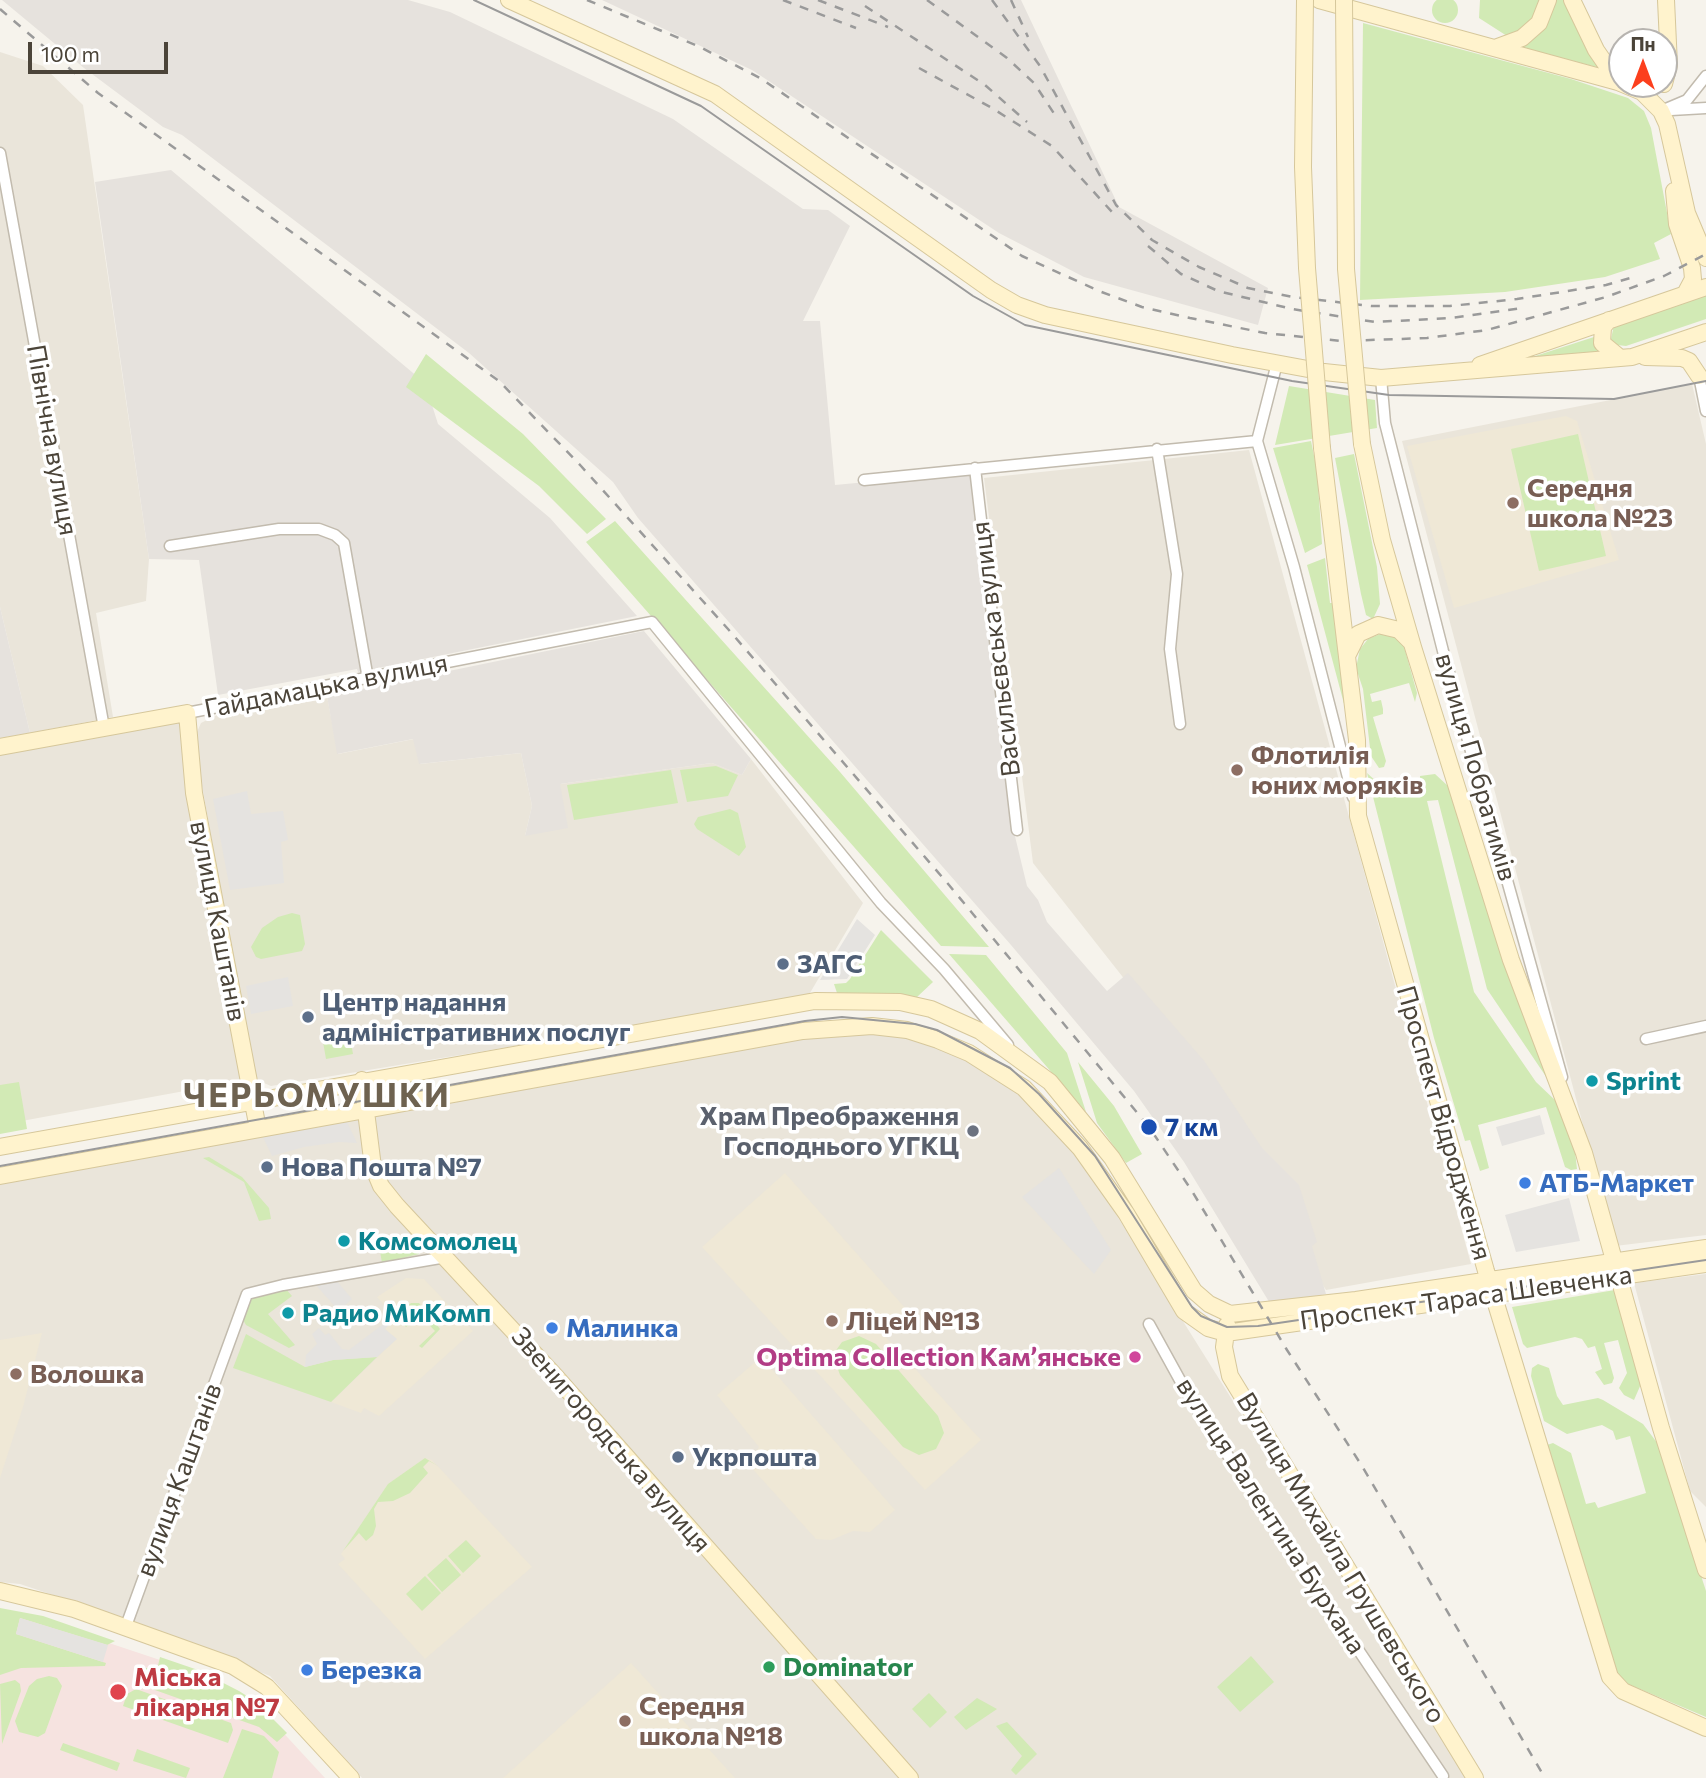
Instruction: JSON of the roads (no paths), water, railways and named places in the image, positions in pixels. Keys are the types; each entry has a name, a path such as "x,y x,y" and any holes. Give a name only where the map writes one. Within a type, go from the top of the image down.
{"main road":[{"path":"509,0 715,94 991,290 1017,304 1083,324 1277,363 1381,378 1625,357 1682,358 1703,369"},
{"name":"Проспект Відродження","path":"1305,0 1303,167 1307,268 1322,448 1357,740 1358,816 1491,1286 1610,1677 1623,1691 1706,1728"},
{"path":"1319,0 1608,79"},
{"path":"1344,0 1346,269 1362,443 1382,540 1511,960 1584,1153 1613,1260 1706,1570"},
{"path":"1495,48 1522,38 1539,23 1548,0"},
{"path":"1572,0 1608,67"},
{"path":"1666,0 1667,28"},
{"path":"1645,98 1657,105 1674,150 1687,212 1706,258"},
{"path":"1657,105 1659,98"},
{"path":"1674,150 1676,224 1692,268 1693,279 1685,294"},
{"path":"1466,369 1706,287"},
{"path":"1609,320 1604,327 1602,343 1625,357 1706,332"},
{"path":"1348,654 1358,634 1378,625 1399,630 1413,646"},
{"name":"Гайдамацька вулиця","path":"0,747 187,713"},
{"name":"вулиця Каштанів","path":"187,713 194,793 258,1129"},
{"path":"0,1147 362,1080 815,1001 845,999 900,1002 930,1009 981,1031 1050,1082 1112,1158 1194,1291 1209,1304 1230,1314 1226,1333 1208,1328 1184,1311 1126,1213 1080,1148 1043,1106 1000,1071 969,1054 907,1030 833,1026 0,1176"},
{"name":"Звенигородська вулиця","path":"362,1080 371,1159 381,1186 558,1378 910,1778"},
{"name":"Проспект Тараса Шевченка","path":"1226,1333 1491,1286 1613,1260 1706,1248"},
{"name":"Проспект Тараса Шевченка","path":"1230,1314 1491,1286 1618,1277 1706,1265"},
{"name":"Вулиця Михайла Грушевського","path":"1226,1333 1224,1348 1230,1376 1475,1778"},
{"path":"0,1591 21,1594 126,1626 233,1666 254,1677 267,1687 351,1778"}],"street":[{"path":"1657,105 1688,100 1706,76"},
{"path":"1657,105 1706,108"},
{"name":"Північна вулиця","path":"0,153 104,728"},
{"path":"1277,363 1257,441 1294,567 1325,699 1358,816"},
{"path":"1703,369 1706,411"},
{"name":"вулиця Побратимів","path":"1381,378 1385,423 1443,651 1584,1153"},
{"path":"864,480 1257,441"},
{"path":"1157,449 1177,574 1170,649 1180,724"},
{"name":"Васильєвська вулиця","path":"975,468 1017,830"},
{"path":"170,545 279,529 320,529 335,535 344,543 368,679"},
{"name":"Гайдамацька вулиця","path":"187,713 652,622 881,902 933,957 1017,1055"},
{"path":"1646,1039 1706,1026"},
{"name":"вулиця Каштанів","path":"126,1626 247,1294 283,1284 446,1257"},
{"name":"вулиця Валентина Бурхана","path":"1149,1324 1192,1402 1443,1776"}],"tram line":[{"path":"474,0 701,106 973,296 1025,325 1292,381 1389,395 1614,399 1706,381"},
{"path":"0,1166 805,1021 842,1017 915,1024 937,1030 1010,1068 1039,1094 1095,1156 1192,1307 1201,1316 1227,1327 1258,1326 1706,1260"}],"railway":[{"path":"587,0 698,46 760,78 1022,256 1142,307 1190,318 1265,333 1341,341 1427,338 1487,330 1606,297 1664,276 1706,254"},
{"path":"783,0 856,28"},
{"path":"818,0 888,27"},
{"path":"927,0 1007,58 1034,83 1055,115"},
{"path":"992,0 1040,66 1116,205 1152,240 1199,267 1248,288 1293,297 1371,306 1450,306 1606,285 1637,276"},
{"path":"1011,0 1028,37"},
{"path":"865,6 985,85 1027,122"},
{"path":"0,9 98,93 499,381 581,466 728,629 949,885 1149,1127 1192,1191 1287,1350 1362,1466 1545,1778"},
{"path":"919,68 992,108 1052,146 1112,212"},
{"path":"1148,246 1181,274 1218,291 1292,309 1375,322 1451,318 1522,308"}],"place":[{"name":"Середня школа №23","path":"1513,503"},
{"name":"Флотилія юних моряків","path":"1237,770"},
{"name":"ЗАГС","path":"783,964"},
{"name":"Центр надання адміністративних послуг","path":"308,1017"},
{"name":"Sprint","path":"1592,1081"},
{"name":"7 км","path":"1149,1127"},
{"name":"Храм Преображення Господнього УГКЦ","path":"973,1131"},
{"name":"Нова Пошта №7","path":"267,1167"},
{"name":"АТБ-Маркет","path":"1525,1183"},
{"name":"Комсомолец","path":"344,1241"},
{"name":"Радио МиКомп","path":"288,1313"},
{"name":"Ліцей №13","path":"832,1321"},
{"name":"Малинка","path":"552,1328"},
{"name":"Optima Collection Кам’янське","path":"1135,1357"},
{"name":"Волошка","path":"16,1374"},
{"name":"Укрпошта","path":"678,1457"},
{"name":"Dominator","path":"769,1667"},
{"name":"Березка","path":"307,1670"},
{"name":"Міська лікарня №7","path":"118,1692"},
{"name":"Середня школа №18","path":"625,1721"}],"district":[{"name":"ЧЕРЬОМУШКИ","path":"317,1096"}]}
